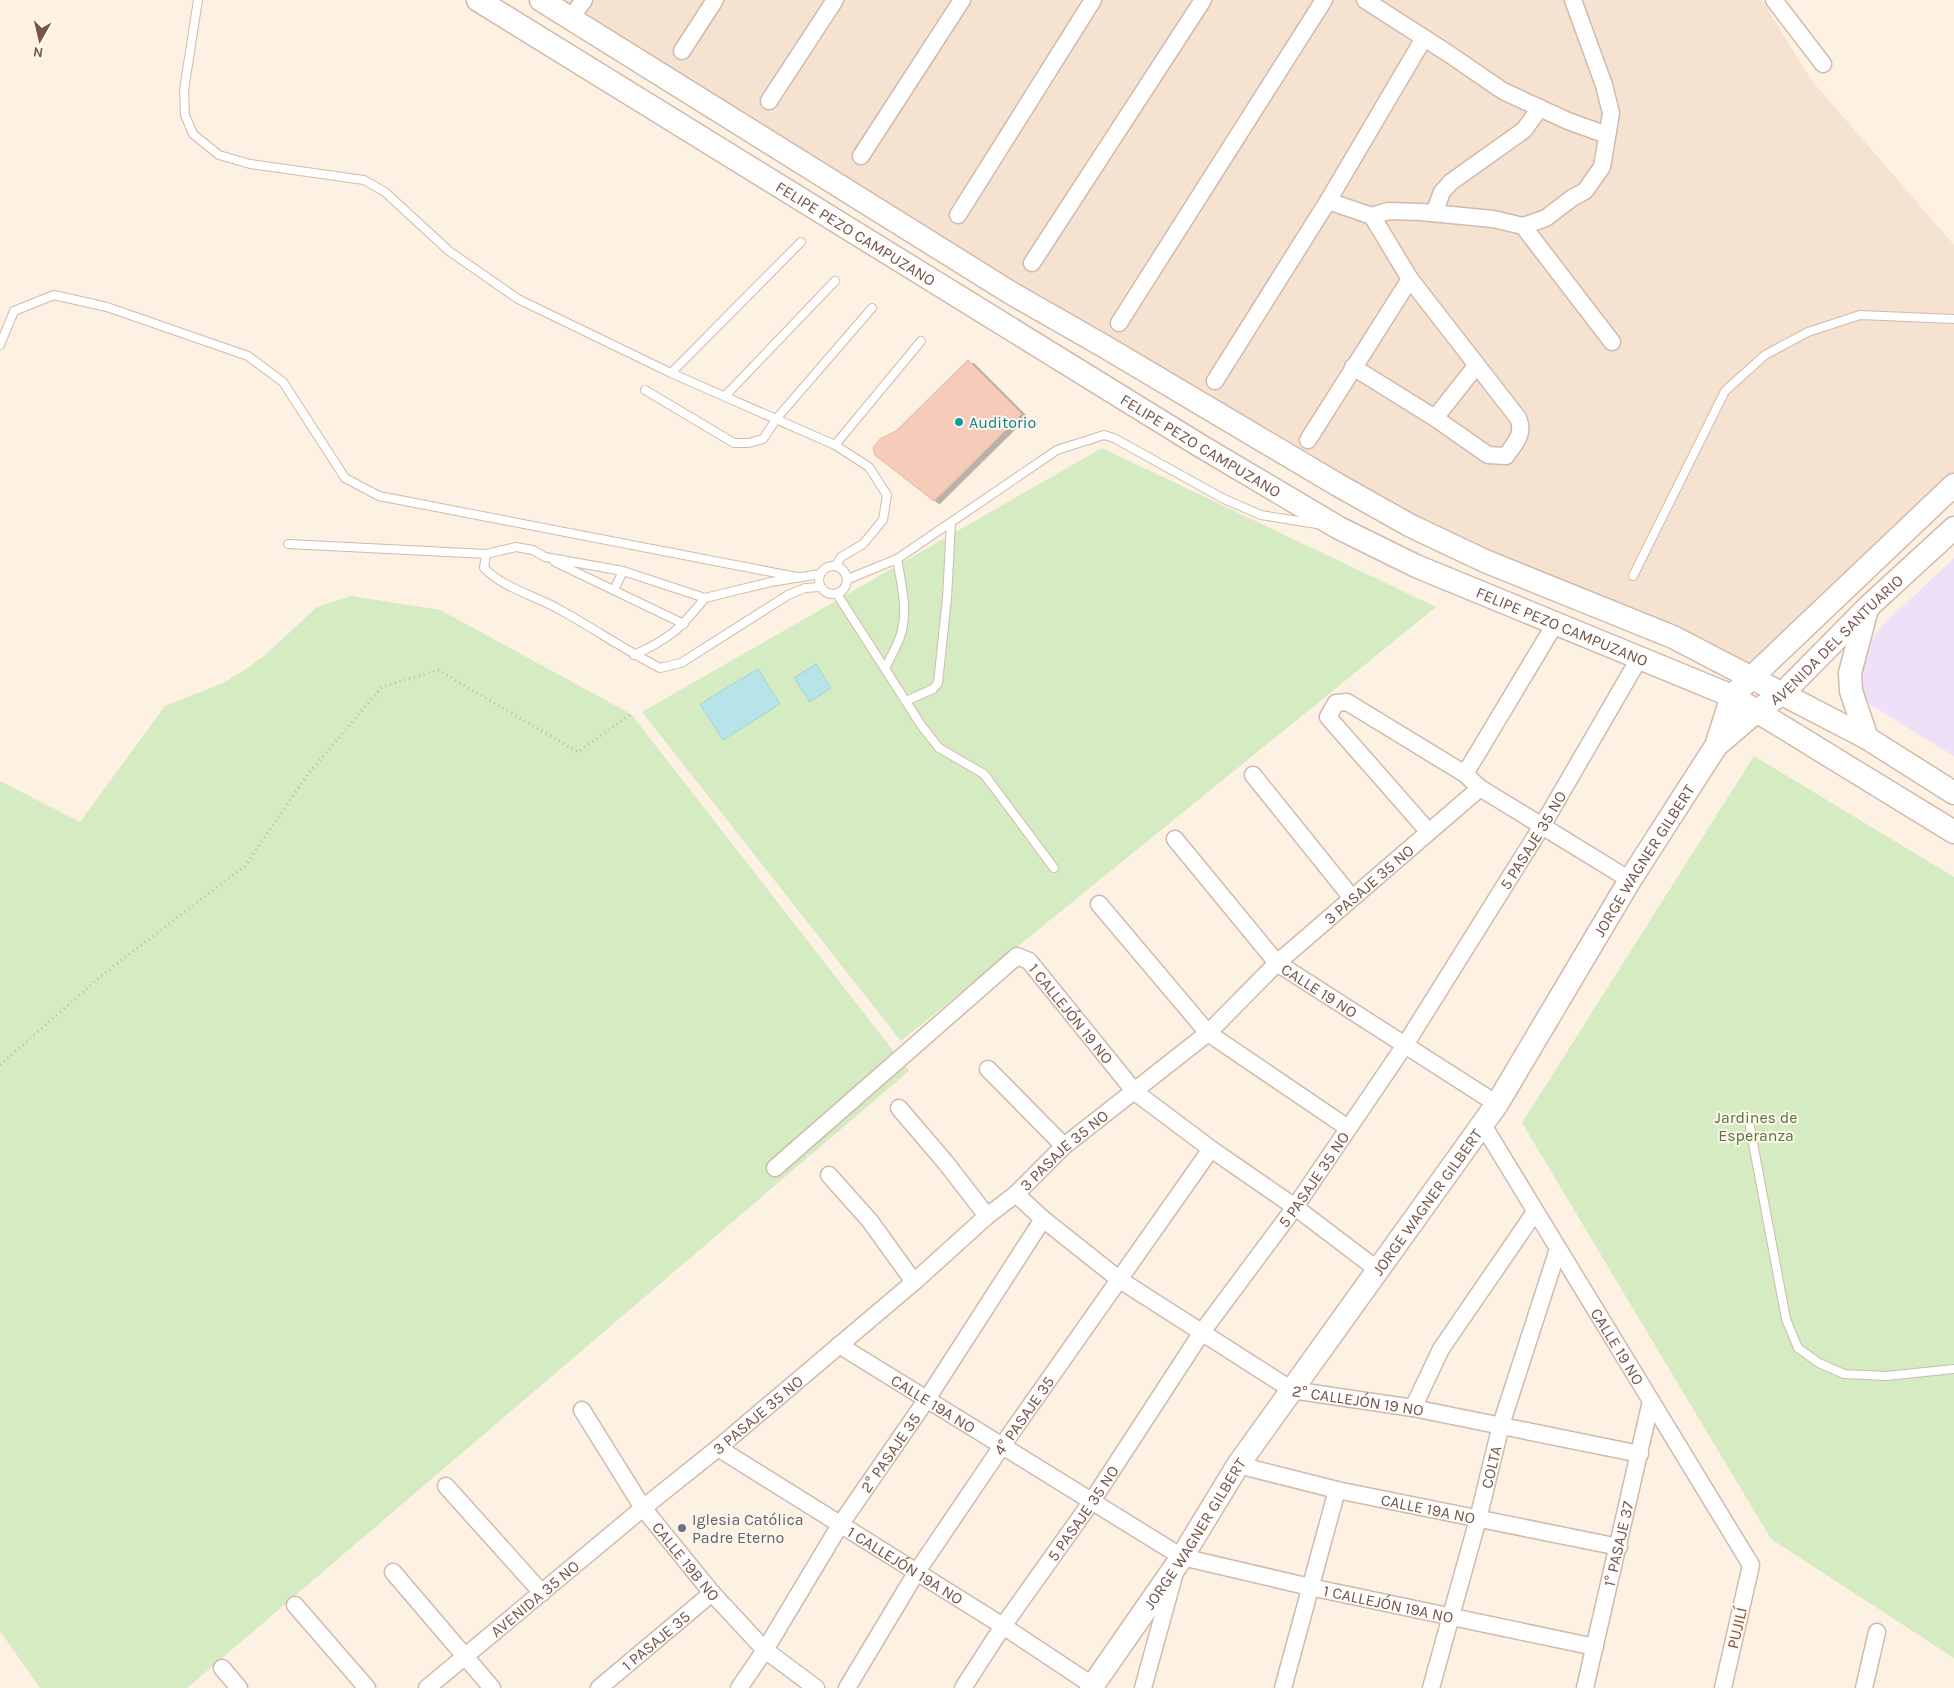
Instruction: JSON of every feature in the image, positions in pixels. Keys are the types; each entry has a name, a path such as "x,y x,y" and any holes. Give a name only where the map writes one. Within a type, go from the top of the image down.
{"main road":[{"name":"FELIPE PEZO CAMPUZANO","path":"478,0 1199,445 1339,528 1416,566 1732,696 1758,710 1954,832"},
{"name":"FELIPE PEZO CAMPUZANO","path":"541,0 1011,294 1370,504 1411,526 1477,557 1658,631 1783,693 1867,738 1954,793"},
{"name":"AVENIDA DEL SANTUARIO","path":"1732,696 1954,485"},
{"name":"AVENIDA DEL SANTUARIO","path":"1716,746 1758,710 1783,693 1868,607 1954,528"},
{"path":"1867,738 1851,691 1850,673 1868,607"},
{"name":"JORGE WAGNER GILBERT","path":"1092,1687 1180,1560 1238,1465 1497,1104 1630,880 1716,746 1732,696"}],"street":[{"path":"571,18 584,0"},
{"path":"682,51 716,0"},
{"path":"769,100 834,0"},
{"path":"861,156 962,0"},
{"path":"958,215 1093,0"},
{"path":"1032,263 1203,0"},
{"path":"1119,323 1324,0"},
{"path":"1365,0 1503,91 1607,135"},
{"path":"1328,202 1372,216 1388,211 1434,213 1492,219 1523,226 1546,218 1572,198 1585,191 1602,167 1611,113 1604,85 1573,0"},
{"path":"1774,0 1823,64"},
{"path":"1215,381 1328,202 1424,38"},
{"path":"1434,213 1442,192 1451,182 1524,130 1540,108"},
{"path":"1353,367 1435,418 1488,455 1506,456 1520,436 1522,426 1518,418 1410,279 1372,216"},
{"path":"1523,226 1612,342"},
{"path":"1308,440 1410,279"},
{"path":"1435,418 1476,366"},
{"path":"1465,774 1555,624"},
{"name":"5 PASAJE 35 NO","path":"963,1688 1003,1626 1092,1501 1202,1332 1295,1207 1405,1046 1542,826 1640,657"},
{"path":"1428,831 1328,717 1332,707 1342,701 1347,702 1465,774 1480,788 1630,880"},
{"path":"1253,776 1352,898"},
{"name":"3 PASAJE 35 NO","path":"643,1508 718,1448 914,1282 987,1216 1016,1194 1064,1146 1208,1033 1277,963 1480,788"},
{"name":"CALLE 19 NO","path":"1175,839 1277,963 1497,1104"},
{"path":"1099,904 1208,1033 1348,1128"},
{"name":"1 CALLEJÓN 19 NO","path":"775,1168 1017,956 1030,961 1135,1092 1211,1149 1295,1207 1378,1270"},
{"path":"988,1069 1064,1146"},
{"path":"898,1108 946,1163 987,1216"},
{"name":"CALLE 19 NO","path":"1483,1125 1752,1568"},
{"name":"4° PASAJE 35","path":"847,1688 916,1573 1002,1446 1211,1149"},
{"path":"829,1174 870,1221 914,1282"},
{"name":"2° CALLEJÓN 19 NO","path":"1016,1194 1043,1219 1120,1280 1292,1390 1413,1408 1640,1454"},
{"path":"1413,1408 1441,1349 1535,1212"},
{"name":"2° PASAJE 35","path":"739,1688 765,1650 840,1525 926,1399 1043,1219"},
{"name":"COLTA","path":"1431,1688 1478,1519 1501,1425 1558,1249"},
{"name":"CALLE 19A NO","path":"839,1345 1092,1501 1180,1560"},
{"name":"1° PASAJE 37","path":"1585,1688 1619,1547 1651,1401"},
{"name":"CALLE 19B NO","path":"582,1410 643,1508 712,1593 765,1650 816,1688"},
{"name":"1 CALLEJÓN 19A NO","path":"718,1448 1003,1626 1092,1687"},
{"name":"CALLE 19A NO","path":"1238,1465 1337,1490 1619,1547"},
{"path":"446,1486 542,1593"},
{"path":"1283,1688 1337,1490"},
{"name":"AVENIDA 35 NO","path":"427,1688 643,1508"},
{"path":"1143,1688 1180,1560"},
{"name":"1 CALLEJÓN 19A NO","path":"1180,1560 1595,1647"},
{"name":"PUJILÍ","path":"1723,1688 1752,1568"},
{"path":"393,1572 492,1688"},
{"name":"1 PASAJE 35","path":"599,1688 712,1593"},
{"path":"296,1604 367,1688"},
{"path":"1864,1688 1876,1632"},
{"path":"222,1668 239,1688"}],"lane":[{"path":"198,0 184,90 185,115 193,134 219,155 250,164 281,170 364,180 385,192 449,251 518,299 671,372 835,445 869,467 887,495 883,520 863,544 841,557 836,566"},
{"path":"671,372 801,242"},
{"path":"726,396 835,281"},
{"path":"0,345 14,310 54,295 107,307 248,356 283,382 345,478 379,496 797,577"},
{"path":"645,390 734,444 749,443 763,439 777,418 872,308"},
{"path":"1633,576 1725,391 1765,354 1808,332 1860,315 1954,319"},
{"path":"835,445 921,341"},
{"path":"848,579 897,559 1057,450 1104,435 1114,438 1224,499 1261,515 1339,528"},
{"path":"906,701 932,689 938,683 947,598 951,523"},
{"path":"288,544 486,554 516,547 533,550 684,624"},
{"path":"486,554 484,568 495,579 563,611 634,655 660,668 681,663 788,596 805,588 820,587"},
{"path":"545,557 623,571 705,598 797,577 820,574"},
{"path":"885,669 901,635 903,618 904,601 897,559"},
{"path":"837,594 847,586 848,579 842,568 836,566 824,569 820,574 820,587 825,592 837,594 938,748 984,774 1054,868"},
{"path":"614,590 623,571"},
{"path":"634,655 663,642 684,624 705,598"},
{"path":"1750,1127 1786,1319 1798,1348 1819,1363 1844,1374 1886,1376 1954,1369"}],"path":[{"path":"0,1065 101,976 245,866 308,774 382,687 438,670 578,752 631,714"}],"shaded area":[{"path":"549,0 1762,0 1812,81 1954,245 1954,488 1747,678 1343,483"},
{"path":"1954,558 1954,756 1872,706 1861,694 1857,677 1871,641 1884,624"}],"green space":[{"path":"1102,448 1436,607 901,1041 642,712"},
{"path":"351,596 440,610 631,714 909,1071 187,1688 40,1688 0,1631 0,781 80,822 165,706 223,683 264,656 317,607"},
{"name":"Jardines de Esperanza","path":"1754,756 1954,877 1954,1658 1771,1539 1522,1123"}],"water":[{"path":"816,664 831,688 810,702 794,678"},
{"path":"758,669 780,704 723,740 700,704"}],"building":[{"name":"Auditorio","path":"968,360 1022,414 934,501 875,455 873,448 880,439 896,431"}],"place":[{"name":"Auditorio","path":"959,422"},
{"name":"Iglesia Católica Padre Eterno","path":"682,1528"}]}
